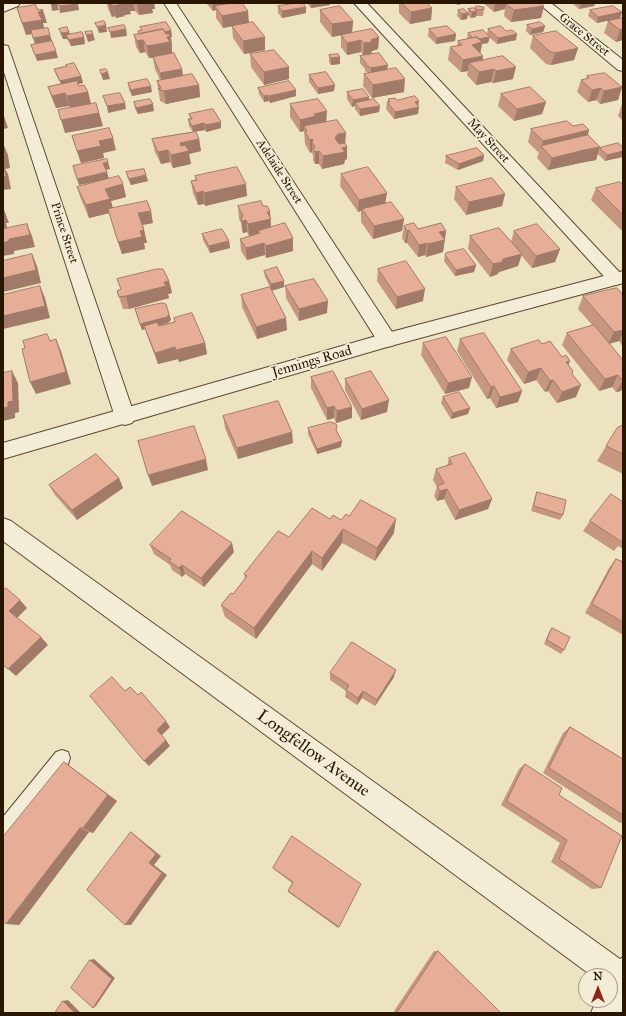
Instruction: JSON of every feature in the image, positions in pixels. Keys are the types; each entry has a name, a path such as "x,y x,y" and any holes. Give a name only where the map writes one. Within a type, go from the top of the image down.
{"street":[{"path":"3,8 14,3"},
{"name":"Adelaide Street","path":"170,3 387,340"},
{"name":"May Street","path":"360,3 619,278"},
{"name":"Grace Street","path":"544,3 623,67"},
{"name":"Prince Street","path":"3,49 125,417"},
{"name":"Jennings Road","path":"3,451 125,417 387,340 619,278"},
{"name":"Longfellow Avenue","path":"3,528 622,977"},
{"path":"607,1013 622,977"}],"lane":[{"path":"3,830 62,758"}],"building":[{"path":"57,3 78,3 78,4 59,6"},
{"path":"109,3 122,4 113,6 112,4 109,5"},
{"path":"242,3 248,11 222,16 215,6"},
{"path":"303,3 306,7 282,11 278,6"},
{"path":"402,3 427,3 432,8 411,12"},
{"path":"541,3 544,6 514,10 506,4"},
{"path":"36,5 37,9 43,10 38,12 42,20 22,23 17,8"},
{"path":"340,6 353,21 332,24 320,10"},
{"path":"613,6 622,12 598,17 590,10"},
{"path":"475,7 484,7 484,9 477,10"},
{"path":"474,8 477,11 472,12 468,9"},
{"path":"464,9 468,13 462,14 458,10"},
{"path":"623,18 623,29 620,30 608,21"},
{"path":"104,21 106,25 97,27 95,23"},
{"path":"166,22 171,30 165,32 163,29 139,34 138,31 142,30 140,27"},
{"path":"253,22 265,37 243,41 232,26"},
{"path":"540,22 545,26 532,29 527,25"},
{"path":"124,25 126,29 110,32 108,28"},
{"path":"447,26 456,34 437,38 429,29"},
{"path":"501,26 506,31 512,30 517,34 498,38 488,29"},
{"path":"67,27 69,32 61,33 59,29"},
{"path":"48,28 50,35 33,38 31,30"},
{"path":"163,29 166,34 169,34 170,36 167,37 170,42 147,46 143,40 137,41 134,35"},
{"path":"372,29 379,37 371,40 372,42 364,43 361,40 347,43 341,35"},
{"path":"483,30 490,37 478,39 477,37 473,38 468,33"},
{"path":"92,31 93,34 86,35 85,32"},
{"path":"556,31 578,48 555,53 549,51 533,36"},
{"path":"82,32 84,37 69,40 66,35"},
{"path":"477,37 482,42 472,45 483,56 463,60 450,47 462,45 458,41"},
{"path":"52,41 56,51 35,55 31,45"},
{"path":"274,50 289,67 264,72 250,54"},
{"path":"174,53 182,69 160,73 153,57"},
{"path":"379,53 388,65 371,68 366,65 360,56"},
{"path":"338,54 340,57 331,58 329,55"},
{"path":"503,56 516,67 496,71 494,69 479,72 469,63"},
{"path":"74,63 81,76 60,81 54,69"},
{"path":"396,68 405,79 373,85 364,74"},
{"path":"106,69 108,72 101,74 100,70"},
{"path":"326,72 335,85 318,88 309,75"},
{"path":"605,73 622,87 604,91 601,88 592,90 581,80 589,78 587,76"},
{"path":"192,74 199,85 164,91 158,89 161,88 157,81"},
{"path":"147,79 151,86 131,90 128,83"},
{"path":"77,81 79,86 84,85 88,92 67,96 65,93 52,96 48,87"},
{"path":"289,81 296,90 264,96 258,88"},
{"path":"530,87 546,102 517,109 501,94"},
{"path":"363,89 369,97 353,100 347,92"},
{"path":"120,93 125,103 107,106 103,96"},
{"path":"415,96 419,101 415,102 419,107 395,112 387,102 390,102 388,99 395,98 397,100"},
{"path":"150,99 153,104 136,108 134,102"},
{"path":"318,99 327,111 314,114 316,116 300,120 290,104"},
{"path":"374,99 380,106 360,109 355,103"},
{"path":"96,103 99,113 61,120 58,110"},
{"path":"213,109 221,122 205,125 204,123 192,126 188,119 192,119 189,114"},
{"path":"337,120 346,133 338,134 335,138 339,144 345,143 347,147 342,148 345,152 323,156 319,151 315,152 313,148 315,147 312,142 313,139 310,140 305,132 307,131 304,126"},
{"path":"567,121 573,126 583,124 589,130 543,141 531,129"},
{"path":"109,128 113,138 99,141 101,146 77,151 72,136"},
{"path":"196,132 199,139 180,143 181,146 185,145 189,151 171,155 168,150 158,152 152,139"},
{"path":"588,135 600,147 552,158 541,146"},
{"path":"3,143 5,155 3,156"},
{"path":"618,143 623,147 623,151 607,155 600,148"},
{"path":"477,148 484,155 459,164 446,156"},
{"path":"107,159 108,162 103,163 107,172 77,179 73,166"},
{"path":"3,163 6,176 3,177"},
{"path":"237,167 246,184 204,193 203,191 196,193 191,181 197,180 195,176"},
{"path":"368,167 387,193 359,200 341,174"},
{"path":"144,169 146,175 129,179 126,172"},
{"path":"119,176 123,184 105,189 110,199 86,205 77,187"},
{"path":"492,178 505,194 469,202 456,187"},
{"path":"620,182 623,185 623,215 596,188"},
{"path":"147,201 151,211 138,213 144,230 140,231 142,237 118,242 108,209"},
{"path":"261,201 263,206 267,206 270,211 267,212 271,219 248,224 246,220 242,221 241,218 243,216 238,206"},
{"path":"391,202 404,219 374,226 362,209"},
{"path":"285,223 293,238 266,246 264,243 246,248 240,239 260,233 258,231"},
{"path":"414,223 418,229 441,223 446,231 439,232 445,240 419,245 409,230 407,231 404,226"},
{"path":"27,224 30,235 9,239 9,241 3,243 3,229"},
{"path":"537,224 560,249 536,256 514,231"},
{"path":"499,228 522,254 503,259 502,262 493,264 470,236"},
{"path":"222,229 229,241 209,246 202,234"},
{"path":"464,249 476,265 456,270 445,255 446,253"},
{"path":"32,254 36,270 3,278 3,261"},
{"path":"406,261 425,289 397,297 378,269"},
{"path":"277,267 284,281 271,284 264,271"},
{"path":"157,269 163,269 169,281 164,282 166,286 119,297 117,291 121,289 117,279"},
{"path":"314,279 328,301 299,309 285,286"},
{"path":"40,286 45,306 3,316 3,295"},
{"path":"270,287 286,318 256,327 241,295"},
{"path":"617,288 623,295 623,330 614,332 583,296"},
{"path":"162,303 166,304 169,314 167,317 140,324 135,309"},
{"path":"192,313 205,343 176,350 175,347 155,353 144,326 157,322 159,326 175,322 174,318"},
{"path":"594,325 623,360 623,381 618,375 605,379 567,333"},
{"path":"484,333 522,391 500,397 494,386 491,387 460,339"},
{"path":"47,334 50,341 56,339 66,372 30,382 22,349 25,348 23,341"},
{"path":"446,337 472,377 448,383 423,343"},
{"path":"539,340 542,344 550,341 562,357 566,355 570,361 566,362 573,371 572,374 581,385 562,392 553,380 550,381 541,368 528,372 511,349"},
{"path":"12,371 13,401 8,402 8,407 3,408 3,373"},
{"path":"333,371 352,407 337,411 334,406 327,408 311,377"},
{"path":"371,371 389,400 362,409 345,379"},
{"path":"459,392 470,408 453,413 443,397"},
{"path":"278,401 292,432 237,448 223,416"},
{"path":"331,422 336,424 336,430 342,441 317,449 308,428"},
{"path":"623,425 623,454 606,446 617,428"},
{"path":"194,426 206,459 148,475 138,441"},
{"path":"465,453 492,499 459,510 447,489 440,491 437,486 444,483 436,469 452,464 449,458"},
{"path":"96,454 119,478 72,510 49,485"},
{"path":"537,492 566,500 563,515 534,506"},
{"path":"611,494 623,502 622,542 590,521"},
{"path":"361,500 396,519 377,548 343,529 322,558 312,551 254,628 221,605 231,593 233,594 247,576 244,574 278,531 289,537 312,508 330,519 333,515 341,520 346,514 349,516"},
{"path":"182,511 232,543 201,578 182,565 179,568 169,561 171,559 150,545"},
{"path":"616,559 623,562 623,622 592,604"},
{"path":"6,588 20,600 9,611 41,637 8,669 3,665 3,591"},
{"path":"552,628 570,637 564,650 547,640"},
{"path":"352,642 396,670 377,700 363,691 358,698 346,690 349,685 330,673"},
{"path":"112,677 125,691 130,687 138,695 141,692 166,721 157,730 166,740 144,761 90,696"},
{"path":"570,727 623,759 623,815 549,768"},
{"path":"64,762 108,795 83,828 80,828 6,924 3,922 3,837"},
{"path":"525,764 562,788 559,795 622,836 601,888 559,859 567,840 507,801"},
{"path":"131,832 156,854 149,863 162,873 125,925 87,890"},
{"path":"292,836 361,884 339,927 288,891 293,882 273,868"},
{"path":"438,951 501,1013 397,1013"},
{"path":"90,960 112,979 93,1008 71,988"},
{"path":"63,1001 75,1013 55,1013"}]}
